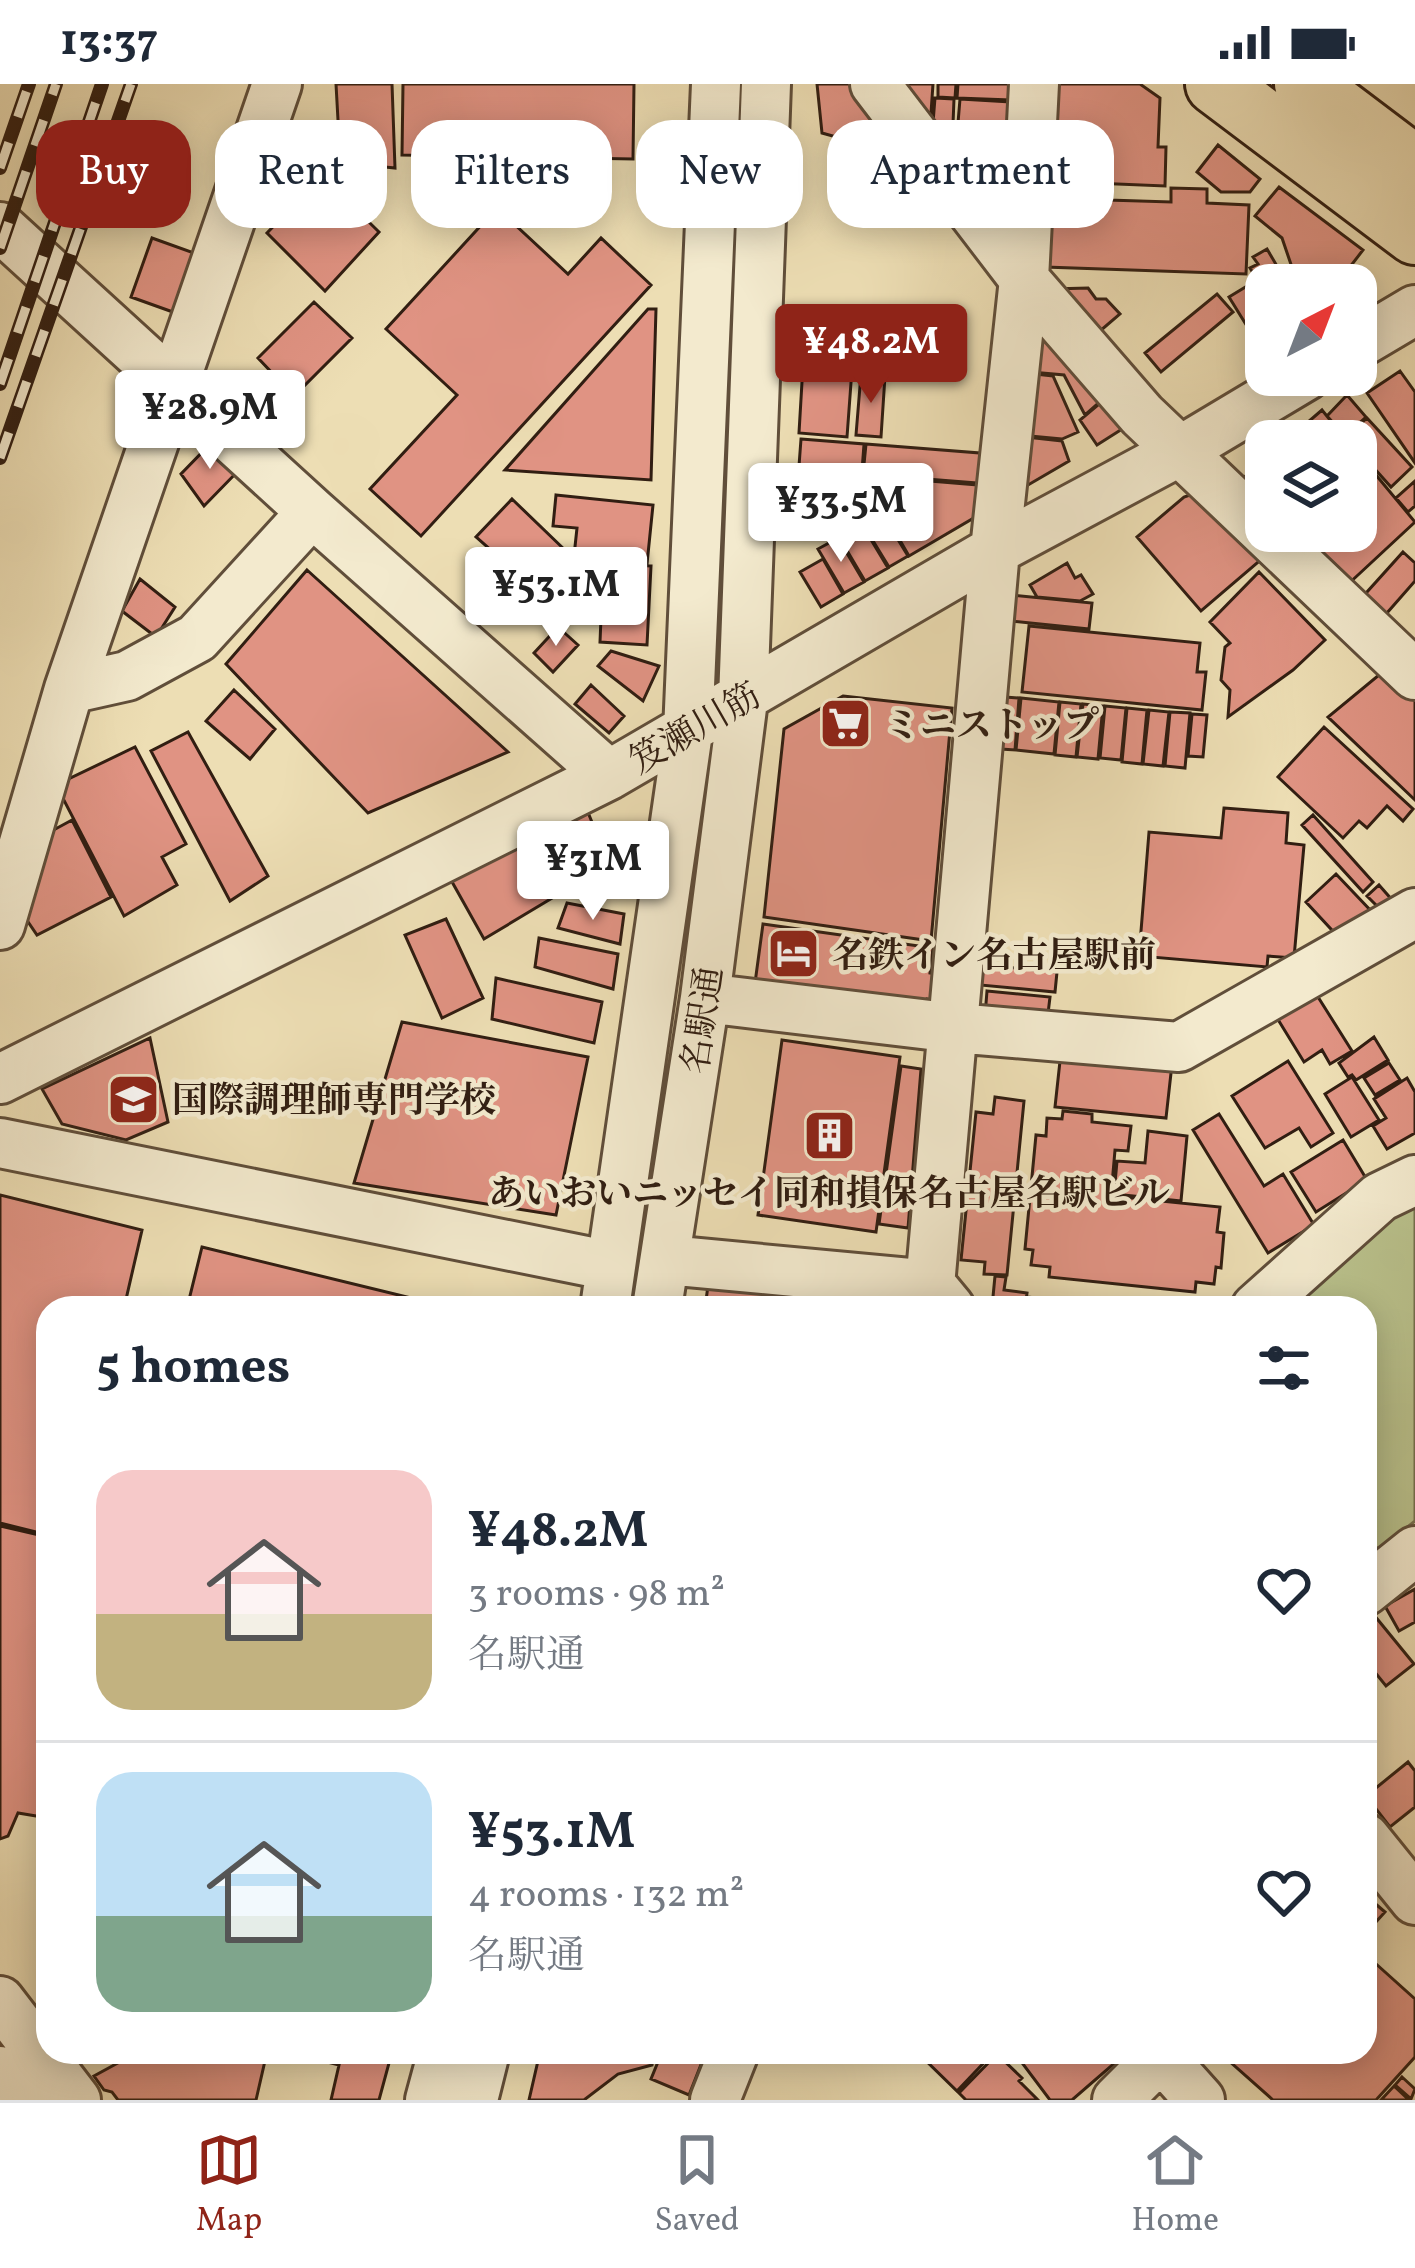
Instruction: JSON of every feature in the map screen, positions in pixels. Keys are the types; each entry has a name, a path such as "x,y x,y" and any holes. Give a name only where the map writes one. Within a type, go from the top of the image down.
{"main road":[{"path":"1216,84 1415,235"},
{"path":"1305,84 1415,167"}],"street":[{"path":"0,925 69,688 277,84"},
{"name":"名駅通","path":"608,1287 688,732 716,84"},
{"name":"名駅通","path":"660,1296 743,700 766,84"},
{"path":"875,84 1024,279 1142,415 1415,675"},
{"path":"937,1296 995,550 1024,279 1034,84"},
{"path":"0,227 610,776"},
{"path":"1377,333 1415,310"},
{"name":"笈瀬川筋","path":"0,1079 610,776 995,550 1180,451 1271,396"},
{"path":"69,688 127,676 197,638 312,512"},
{"path":"705,998 956,1028 1179,1047 1409,930"},
{"path":"0,1143 608,1287"},
{"path":"1269,1296 1380,1197 1415,1180"},
{"path":"668,1260 910,1296"},
{"path":"1377,1578 1415,1551"},
{"path":"1377,1853 1415,1900"},
{"path":"0,2001 36,2048"},
{"path":"48,2064 76,2100"},
{"path":"430,2100 439,2064"},
{"path":"473,2100 482,2064"},
{"path":"715,2100 729,2064"},
{"path":"1118,2100 1150,2064"},
{"path":"1168,2064 1200,2100"},
{"path":"0,2072 22,2100"}],"green space":[{"path":"1415,1195 1415,1521 1380,1549 1377,1296 1287,1296"}],"building":[{"path":"336,84 392,84 395,168 387,167 387,120 338,120"},
{"path":"403,84 634,84 633,159 612,159 612,120 411,120 411,155 402,155"},
{"path":"817,84 860,84 888,120 827,120 827,134 822,133"},
{"path":"896,84 933,84 931,113 915,112"},
{"path":"938,84 956,84 955,98 938,97"},
{"path":"958,84 1012,84 1011,100 957,98"},
{"path":"1048,84 1140,84 1160,98 1158,147 1166,147 1165,186 1114,184 1114,120 1047,120"},
{"path":"935,98 954,99 953,120 933,120"},
{"path":"960,99 1011,102 1010,120 958,120"},
{"path":"1218,145 1260,179 1250,192 1221,192 1197,172"},
{"path":"1279,187 1363,250 1352,264 1291,264 1282,238 1255,216"},
{"path":"1171,188 1207,189 1207,203 1249,205 1245,274 1045,267 1047,228 1114,228 1114,200 1171,202"},
{"path":"272,228 375,228 379,232 325,291 267,233"},
{"path":"479,228 519,228 568,274 601,238 651,285 421,536 370,489 457,395 386,329"},
{"path":"152,238 205,257 184,316 131,297"},
{"path":"1267,249 1276,264 1258,264 1253,257"},
{"path":"1245,287 1245,323 1229,297"},
{"path":"1088,288 1120,314 1093,337 1053,289"},
{"path":"1217,294 1233,312 1161,372 1145,353"},
{"path":"314,302 352,338 294,396 258,358"},
{"path":"648,309 656,309 651,480 505,470"},
{"path":"1035,325 1110,393 1085,415 1064,375 1031,372"},
{"path":"803,365 852,369 847,437 799,433"},
{"path":"1400,371 1415,392 1415,463 1369,396 1377,396 1377,386"},
{"path":"861,374 885,376 881,437 856,435"},
{"path":"1035,374 1053,376 1078,432 1062,439 1030,436"},
{"path":"1111,394 1130,424 1097,445 1080,420"},
{"path":"1348,396 1366,417 1331,420 1327,416"},
{"path":"1322,410 1330,420 1310,420"},
{"path":"1377,429 1412,467 1391,487 1377,471"},
{"path":"1026,437 1062,441 1069,461 1028,485 1022,480"},
{"path":"801,439 864,444 862,471 799,466"},
{"path":"214,440 240,469 204,506 181,474"},
{"path":"866,444 992,454 990,484 863,474"},
{"path":"857,475 990,486 989,509 909,556 883,511 855,509"},
{"path":"1377,476 1415,522 1344,588 1310,552 1377,552"},
{"path":"1415,481 1415,506 1408,512 1396,498"},
{"path":"1199,492 1245,539 1245,552 1257,552 1263,558 1201,611 1137,537 1184,497"},
{"path":"556,495 653,505 647,564 574,556 577,528 553,526"},
{"path":"512,499 567,552 535,589 476,537"},
{"path":"855,513 888,568 865,581 826,515"},
{"path":"856,513 883,515 908,556 889,567"},
{"path":"838,538 864,582 844,593 818,549"},
{"path":"1403,552 1415,563 1415,581 1379,622 1358,602"},
{"path":"823,559 843,594 821,607 800,572"},
{"path":"582,562 651,566 647,645 600,642 602,594 581,593"},
{"path":"1067,563 1093,594 1080,601 1037,597 1030,585"},
{"path":"307,570 508,752 368,813 226,664"},
{"path":"1259,572 1325,640 1293,670 1228,717 1230,690 1221,680 1225,647 1230,643 1210,622"},
{"path":"140,579 175,607 156,637 122,611"},
{"path":"1012,595 1092,603 1089,629 1010,621"},
{"path":"1029,626 1200,643 1197,672 1206,672 1202,710 1022,692"},
{"path":"558,627 578,645 553,672 534,653"},
{"path":"611,651 659,666 643,701 598,666"},
{"path":"1385,670 1415,698 1415,800 1328,717"},
{"path":"591,685 624,716 609,733 575,704"},
{"path":"234,690 275,729 250,759 206,721"},
{"path":"843,696 952,708 931,941 764,917 784,729"},
{"path":"1005,697 1019,698 1015,750 1001,749"},
{"path":"1021,698 1059,702 1054,754 1016,750"},
{"path":"1060,702 1081,704 1076,757 1055,755"},
{"path":"1083,704 1103,706 1098,759 1077,757"},
{"path":"1105,706 1126,708 1121,760 1100,758"},
{"path":"1127,708 1147,710 1142,764 1122,762"},
{"path":"1149,710 1169,712 1163,766 1143,764"},
{"path":"1170,712 1190,713 1185,768 1165,766"},
{"path":"1192,714 1207,715 1203,757 1188,756"},
{"path":"1324,727 1413,809 1403,821 1387,806 1367,828 1359,821 1343,838 1278,777"},
{"path":"188,732 268,876 230,901 151,751"},
{"path":"135,747 186,844 162,857 177,885 124,916 56,785"},
{"path":"1224,808 1288,813 1286,843 1304,845 1294,958 1268,956 1267,967 1139,956 1149,832 1221,838"},
{"path":"587,810 609,864 484,939 451,880"},
{"path":"1313,815 1373,882 1363,892 1302,825"},
{"path":"72,820 111,897 37,935 16,904 48,833"},
{"path":"1336,874 1373,913 1343,942 1306,902"},
{"path":"1379,885 1393,901 1382,911 1367,896"},
{"path":"567,903 624,914 620,944 558,928"},
{"path":"446,919 483,998 442,1018 405,935"},
{"path":"763,924 933,948 930,973 942,975 938,1001 927,999 925,1007 755,983"},
{"path":"539,938 618,954 613,989 535,967"},
{"path":"982,965 1057,972 1055,992 980,985"},
{"path":"496,978 602,1002 594,1043 492,1019"},
{"path":"1313,989 1352,1051 1330,1064 1322,1050 1304,1062 1274,1013"},
{"path":"987,991 1050,997 1047,1022 985,1016"},
{"path":"402,1022 588,1057 556,1215 354,1183"},
{"path":"1374,1037 1388,1060 1356,1080 1348,1077 1339,1063"},
{"path":"150,1038 168,1122 126,1140 62,1124 42,1089"},
{"name":"あいおいニッセイ同和損保名古屋名駅ビル","path":"782,1040 900,1057 876,1232 758,1215"},
{"path":"1061,1052 1172,1064 1166,1118 1055,1107"},
{"path":"1288,1061 1333,1133 1311,1147 1299,1128 1265,1148 1232,1096"},
{"path":"1389,1063 1400,1080 1375,1095 1364,1078"},
{"path":"901,1066 921,1069 908,1228 879,1224"},
{"path":"1352,1077 1379,1120 1351,1137 1325,1094"},
{"path":"1407,1078 1415,1092 1415,1133 1387,1149 1373,1126 1386,1118 1374,1099"},
{"path":"995,1097 1024,1101 1007,1275 984,1274 985,1262 961,1260 976,1112 993,1114"},
{"path":"1063,1111 1092,1114 1092,1122 1131,1126 1128,1151 1115,1150 1111,1196 1220,1207 1217,1232 1224,1233 1221,1268 1216,1267 1214,1284 1196,1282 1195,1292 1049,1277 1050,1267 1031,1265 1033,1250 1025,1249 1036,1135 1046,1136 1047,1118 1062,1119"},
{"path":"1219,1114 1264,1186 1283,1174 1314,1225 1268,1253 1193,1130"},
{"path":"1148,1131 1187,1136 1181,1201 1114,1194 1117,1161 1145,1163"},
{"path":"1343,1140 1367,1180 1316,1212 1291,1172"},
{"path":"0,1195 142,1230 127,1296 36,1296 36,1532 0,1523"},
{"path":"202,1247 403,1296 190,1296"},
{"path":"995,1276 1006,1277 1004,1290 1027,1293 1027,1296 993,1296"},
{"path":"709,1278 780,1287 779,1296 707,1296"},
{"path":"0,1526 36,1534 36,1816 18,1813 8,1836 0,1839"},
{"path":"1415,1589 1415,1622 1399,1631 1385,1606"},
{"path":"1377,1619 1414,1664 1386,1686 1377,1675"},
{"path":"1408,1762 1415,1771 1415,1807 1390,1827 1377,1810 1377,1787"},
{"path":"1377,1965 1415,1999 1415,2057 1376,2100 1273,2100 1232,2064 1377,2064"},
{"path":"116,2064 264,2064 256,2100 118,2100 94,2076"},
{"path":"335,2064 389,2064 379,2100 331,2100 339,2065"},
{"path":"537,2064 652,2064 618,2074 584,2100 529,2100"},
{"path":"657,2064 701,2064 689,2095 651,2079"},
{"path":"929,2064 983,2064 957,2091"},
{"path":"987,2064 1007,2064 1038,2100 966,2100 959,2093"},
{"path":"1023,2064 1114,2064 1072,2100 1050,2100"},
{"path":"1402,2077 1415,2089 1411,2099 1395,2085"},
{"path":"1394,2086 1409,2100 1381,2100"}],"railway":[{"path":"0,168 29,84"},
{"path":"0,248 56,84"},
{"path":"0,384 102,84"},
{"path":"0,458 131,84"}],"place":[{"name":"ミニストップ","path":"845,724"},
{"name":"名鉄イン名古屋駅前","path":"793,954"},
{"name":"国際調理師専門学校","path":"133,1099"},
{"name":"あいおいニッセイ同和損保名古屋名駅ビル","path":"829,1136"}]}
